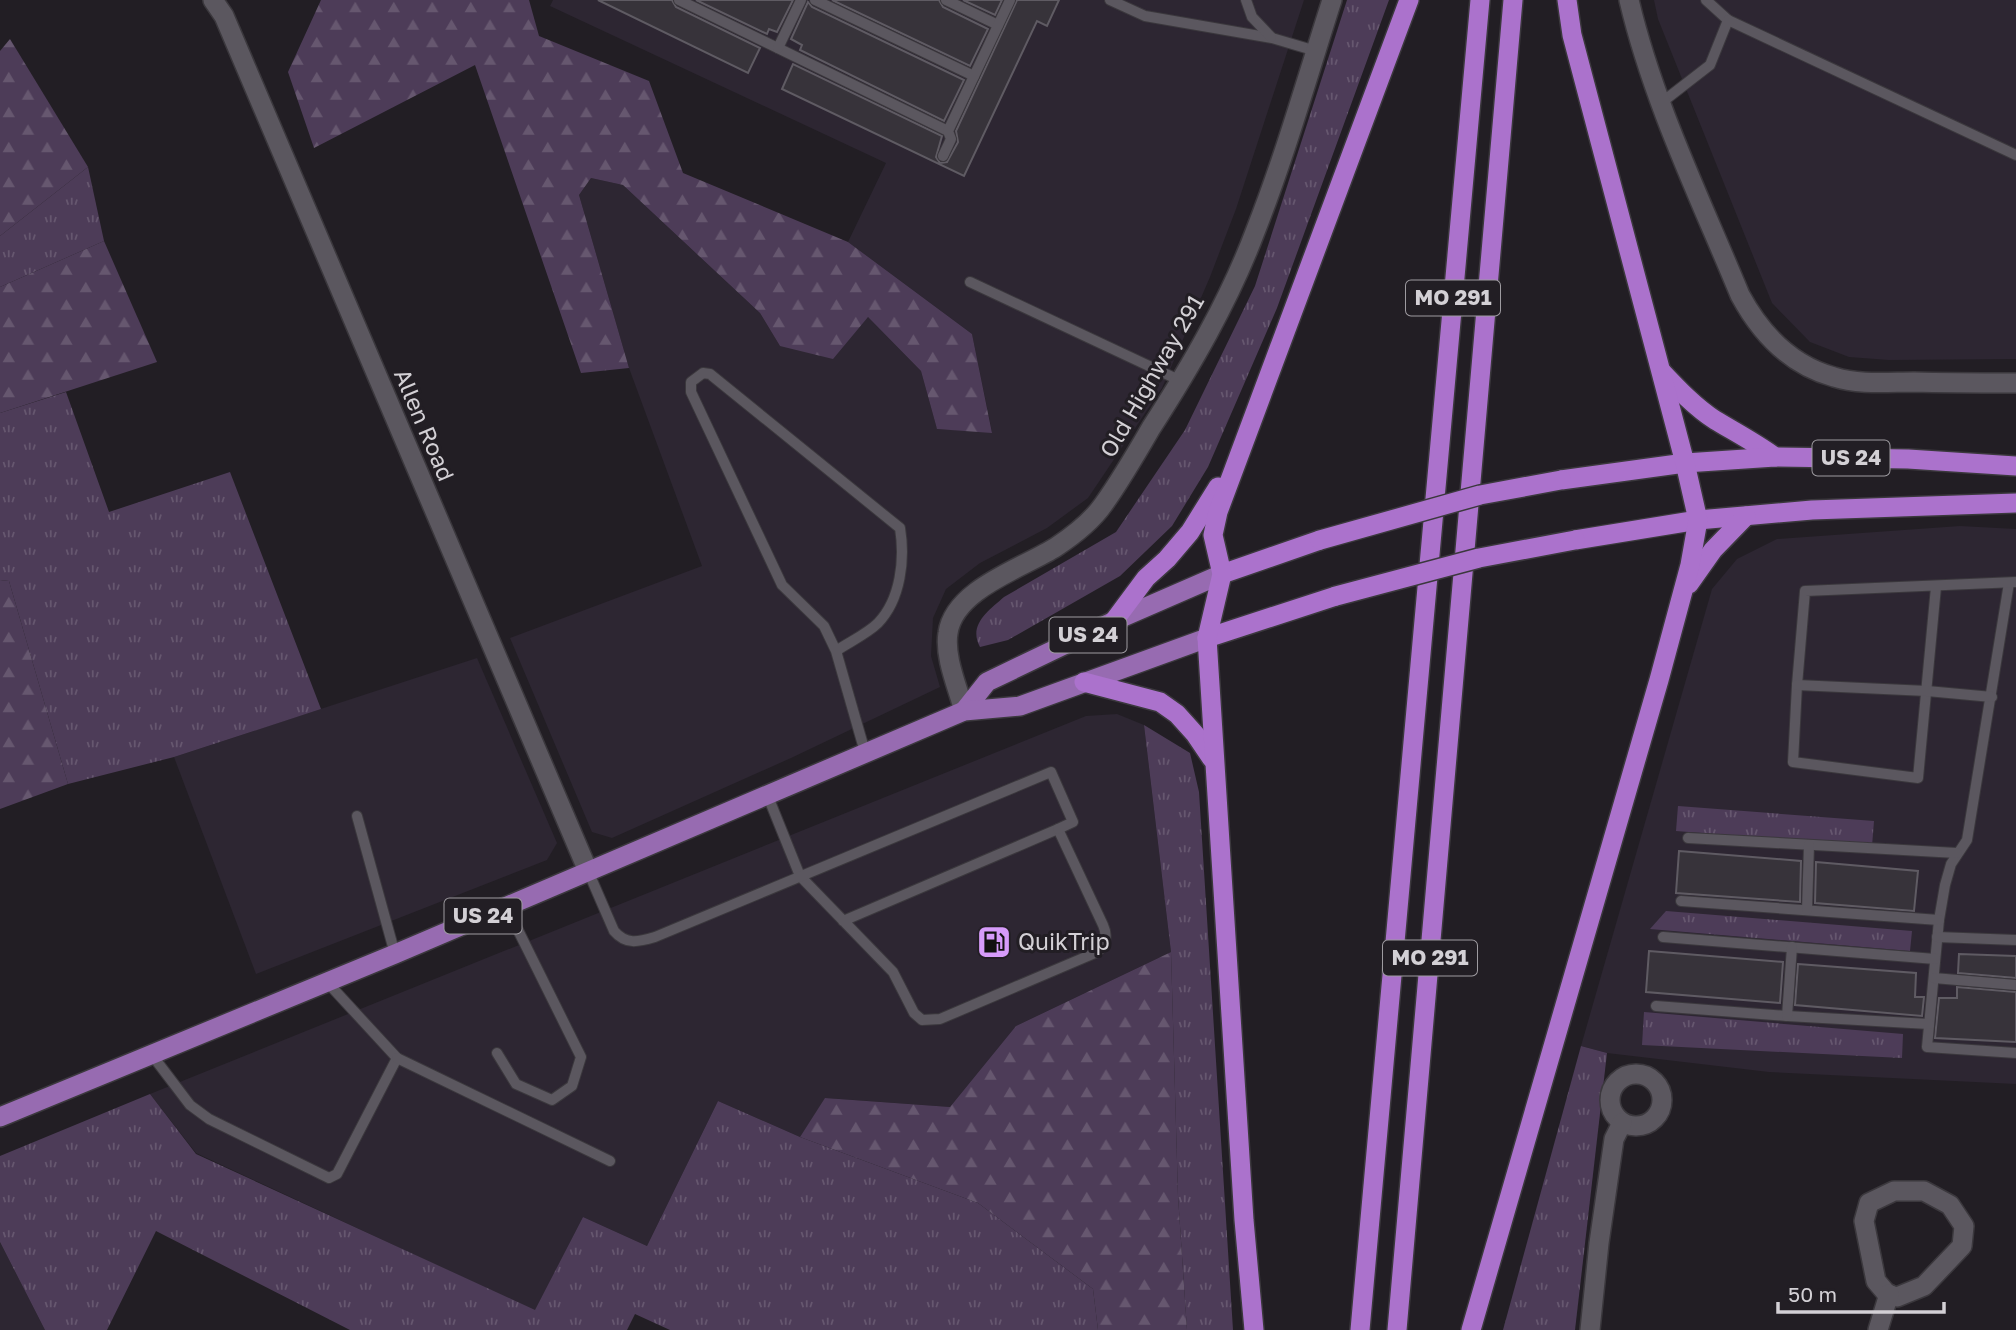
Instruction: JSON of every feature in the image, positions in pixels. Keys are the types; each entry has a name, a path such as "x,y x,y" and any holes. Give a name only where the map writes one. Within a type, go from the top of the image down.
{"highway":[{"path":"1254,1330 1213,761 1207,638 1223,574 1213,535 1218,512 1409,0"},
{"name":"MO 291","path":"1360,1330 1480,0"},
{"name":"MO 291","path":"1397,1330 1513,0"},
{"path":"1471,1330 1660,680 1698,520 1572,36 1567,0"},
{"path":"1661,371 1686,397 1713,419 1742,434 1775,457"},
{"path":"1114,621 1146,578 1190,532 1242,447"},
{"name":"US 24","path":"1223,574 1320,540 1480,495 1561,480 1685,463 1775,457 1908,459 2016,466"},
{"name":"US 24","path":"1207,638 1336,596 1479,558 1575,540 1698,520 1826,509 2016,503"},
{"path":"1682,593 1713,550 1746,516"},
{"path":"1084,682 1160,702 1186,724 1213,761"}],"main road":[{"name":"US 24","path":"964,711 987,682 1114,621 1223,574"},
{"name":"US 24","path":"0,1117 395,954 964,711 1020,706 1207,638"}],"street":[{"name":"Allen Road","path":"213,0 224,16 587,872"},
{"name":"Old Highway 291","path":"964,711 948,647 948,632 954,616 967,600 990,582 1080,531 1102,507 1181,381 1223,303 1254,234 1284,153 1332,0"},
{"path":"1629,0 1661,103 1740,295 1755,322 1775,344 1803,365 1835,378 1867,382 2016,383"},
{"path":"1590,1330 1614,1139 1622,1123"},
{"path":"1894,1191 1924,1191 1950,1205 1964,1226 1962,1246 1924,1286 1897,1297 1889,1294 1876,1280 1864,1222 1870,1203 1894,1191"},
{"path":"1878,1330 1889,1294"}],"lane":[{"path":"678,0 948,131 951,138 943,156"},
{"path":"778,48 802,0"},
{"path":"815,0 974,76"},
{"path":"946,0 998,25"},
{"path":"948,131 1010,0"},
{"path":"1110,0 1145,16 1272,38 1316,51"},
{"path":"1246,0 1252,17 1272,38"},
{"path":"1706,0 1728,20 2016,155"},
{"path":"1661,103 1710,65 1728,20"},
{"path":"970,282 1181,381"},
{"path":"836,651 877,623 893,599 902,567 900,528 710,374 703,373 691,382 691,392 782,585 824,626 836,651 865,752"},
{"path":"1936,586 1918,778 1793,762 1805,592 2013,582 1967,840 1951,864 1945,885 1937,937 1927,1047 2016,1053"},
{"path":"1797,685 1992,697"},
{"path":"587,872 614,931 620,938 636,942 654,937 1051,772 1073,822 843,921"},
{"path":"767,794 800,876 893,972 914,1013 922,1020 940,1019 1095,953 1104,944 1105,930 1058,829"},
{"path":"356,816 395,954"},
{"path":"1688,838 1958,853"},
{"path":"1807,910 1809,845"},
{"path":"1681,901 1939,920"},
{"path":"497,1053 516,1084 552,1100 572,1086 582,1057 506,906"},
{"path":"1663,937 1935,959"},
{"path":"1937,937 2016,940"},
{"path":"1787,1016 1792,947"},
{"path":"1934,978 2016,985"},
{"path":"327,982 397,1058 610,1161"},
{"path":"1656,1006 1929,1024"},
{"path":"152,1055 190,1105 209,1119 329,1178 337,1174 397,1058"}],"shaded area":[{"path":"553,0 1304,0 1236,209 1162,388 1088,498 1047,528 980,563 946,589 933,618 931,656 940,687 791,758 612,838 592,832 510,638 702,566 629,368 579,195 591,178 623,185 760,313 780,346 868,317 921,371 937,429 992,432 972,334 848,242 886,163 550,6"},
{"path":"1654,0 2016,0 2016,359 1889,360 1849,357 1810,342 1772,303 1658,19"},
{"path":"1960,526 2016,529 2016,1084 1769,1072 1607,1053 1581,1046 1712,589 1737,559 1777,539"},
{"path":"477,658 557,843 547,860 256,974 174,757"},
{"path":"1117,714 1144,725 1171,952 1016,1026 950,1107 826,1098 800,1137 718,1101 647,1246 583,1217 535,1311 196,1153 150,1094 1086,716"},
{"path":"0,1242 45,1330 0,1330"}],"green space":[{"path":"321,0 529,0 539,36 649,81 683,173 848,242 972,334 992,433 937,429 921,371 868,317 833,359 780,346 760,313 623,185 591,178 579,195 629,368 581,373 475,65 314,148 288,72"},
{"path":"1347,0 1389,0 1277,308 1208,467 1172,526 1120,576 1008,640 980,647 976,632 978,625 986,613 1004,597 1116,532 1185,430 1255,286"},
{"path":"10,39 88,167 0,236 0,51"},
{"path":"88,167 104,241 0,287 0,236"},
{"path":"104,241 157,362 0,413 0,287"},
{"path":"66,392 109,512 230,472 321,709 174,757 68,784 9,581 0,580 0,413"},
{"path":"0,580 9,581 68,784 0,809"},
{"path":"1144,725 1190,753 1199,792 1233,1330 1187,1330 1178,1196 1171,952"},
{"path":"1678,806 1874,821 1872,846 1676,831"},
{"path":"1666,911 1912,931 1910,951 1650,929"},
{"path":"1171,952 1178,1196 1187,1330 1098,1330 1093,1289 978,1203 800,1137 825,1098 950,1107 1016,1026"},
{"path":"1644,1012 1903,1034 1902,1058 1642,1045"},
{"path":"1581,1046 1607,1053 1575,1330 1503,1330"},
{"path":"150,1094 196,1154 535,1310 583,1217 647,1246 718,1101 800,1137 978,1203 1093,1289 1098,1330 670,1330 635,1314 627,1330 350,1330 156,1231 107,1330 45,1330 0,1242 0,1156"}],"building":[{"path":"598,0 672,0 676,7 760,48 748,73"},
{"path":"696,0 793,0 777,32 769,29 767,34"},
{"path":"832,0 939,0 943,7 988,29 970,66"},
{"path":"963,0 1002,0 995,15"},
{"path":"1017,0 1059,0 1047,26 1037,21 964,176 782,89 793,64 942,136 936,157 940,163 947,162 958,142 956,131"},
{"path":"808,2 812,7 964,80 944,121 800,50 802,45 791,39"},
{"path":"1679,851 1801,861 1800,902 1676,893"},
{"path":"1816,862 1918,871 1914,911 1815,903"},
{"path":"1649,951 1783,962 1780,1003 1646,992"},
{"path":"1959,954 2016,956 2016,978 1958,973"},
{"path":"1798,964 1916,973 1915,997 1924,997 1922,1016 1795,1005"},
{"path":"1957,987 2016,992 2016,1042 1935,1038 1939,998 1957,998"}],"place":[{"name":"QuikTrip","path":"994,942"}]}
